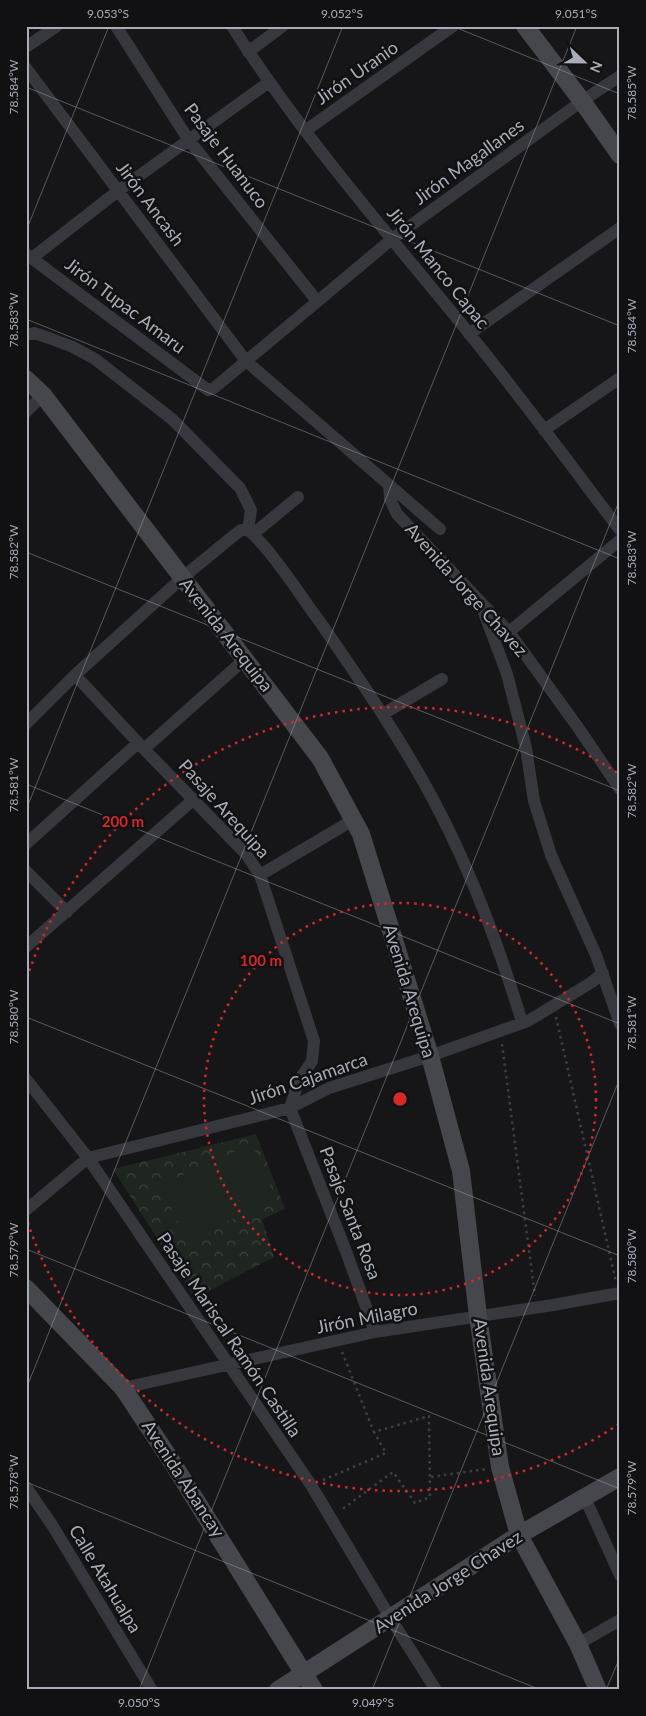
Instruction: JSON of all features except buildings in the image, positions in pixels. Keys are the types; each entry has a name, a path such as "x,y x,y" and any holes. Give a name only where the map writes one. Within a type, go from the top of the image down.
{"main road":[{"path":"525,26 620,155"},
{"name":"Avenida Arequipa","path":"26,379 43,396 320,758 361,834 430,1056 461,1170 478,1316 500,1467 519,1535 578,1644 598,1690"},
{"name":"Avenida Abancay","path":"26,1288 123,1388 177,1470 314,1690"},
{"name":"Avenida Jorge Chavez","path":"278,1690 519,1535 620,1477"}],"street":[{"path":"26,47 57,26"},
{"name":"Pasaje Huanuco","path":"116,26 188,139 317,302"},
{"name":"Jirón Manco Capac","path":"232,26 248,52 305,131 469,334 620,530"},
{"path":"248,52 283,26"},
{"name":"Jirón Uranio","path":"305,131 453,26"},
{"name":"Jirón Ancash","path":"26,68 246,361 440,529"},
{"name":"Jirón Magallanes","path":"202,387 208,390 214,388 392,239 582,101 620,76"},
{"path":"29,256 269,82"},
{"path":"469,334 620,228"},
{"name":"Jirón Tupac Amaru","path":"29,256 202,387"},
{"path":"26,335 34,333 49,338 73,347 95,359 172,419 240,488 251,510 251,532"},
{"path":"544,430 620,378"},
{"path":"26,412 43,396"},
{"name":"Avenida Jorge Chavez","path":"389,485 390,499 397,514 509,632 620,789"},
{"path":"251,532 298,497"},
{"path":"26,724 74,675 182,578 241,530 251,532 283,569 383,714 424,783 464,864 496,942 522,1022"},
{"path":"509,632 620,540"},
{"path":"480,602 507,674 526,748 534,800 551,855 596,955 620,1024"},
{"path":"26,844 245,659"},
{"name":"Pasaje Arequipa","path":"74,675 246,854 260,875 314,1041 312,1061 298,1082 290,1108"},
{"path":"383,714 442,679"},
{"path":"26,947 194,799"},
{"path":"260,875 353,820"},
{"path":"26,871 67,912"},
{"name":"Jirón Cajamarca","path":"26,1210 88,1158 290,1108 329,1088 430,1056 528,1021 592,982 603,973"},
{"name":"Pasaje Mariscal Ramón Castilla","path":"26,1079 88,1158 311,1485 436,1690"},
{"name":"Pasaje Santa Rosa","path":"290,1108 344,1245 375,1332"},
{"name":"Jirón Milagro","path":"123,1388 375,1332 537,1308 619,1293"},
{"name":"Calle Atahualpa","path":"26,1487 52,1525 152,1690"},
{"path":"585,1498 620,1575"},
{"path":"578,1644 620,1620"}],"path":[{"path":"554,1005 619,1293"},
{"path":"500,1030 537,1308"},
{"path":"311,1485 386,1454 374,1432 338,1341"},
{"path":"331,1516 393,1472 414,1503 430,1497 429,1416 374,1432"},
{"path":"431,1476 500,1467"}],"green space":[{"path":"256,1134 285,1209 262,1219 274,1257 195,1298 113,1169"},
{"path":"252,1144 276,1199 187,1240 160,1185"}]}
